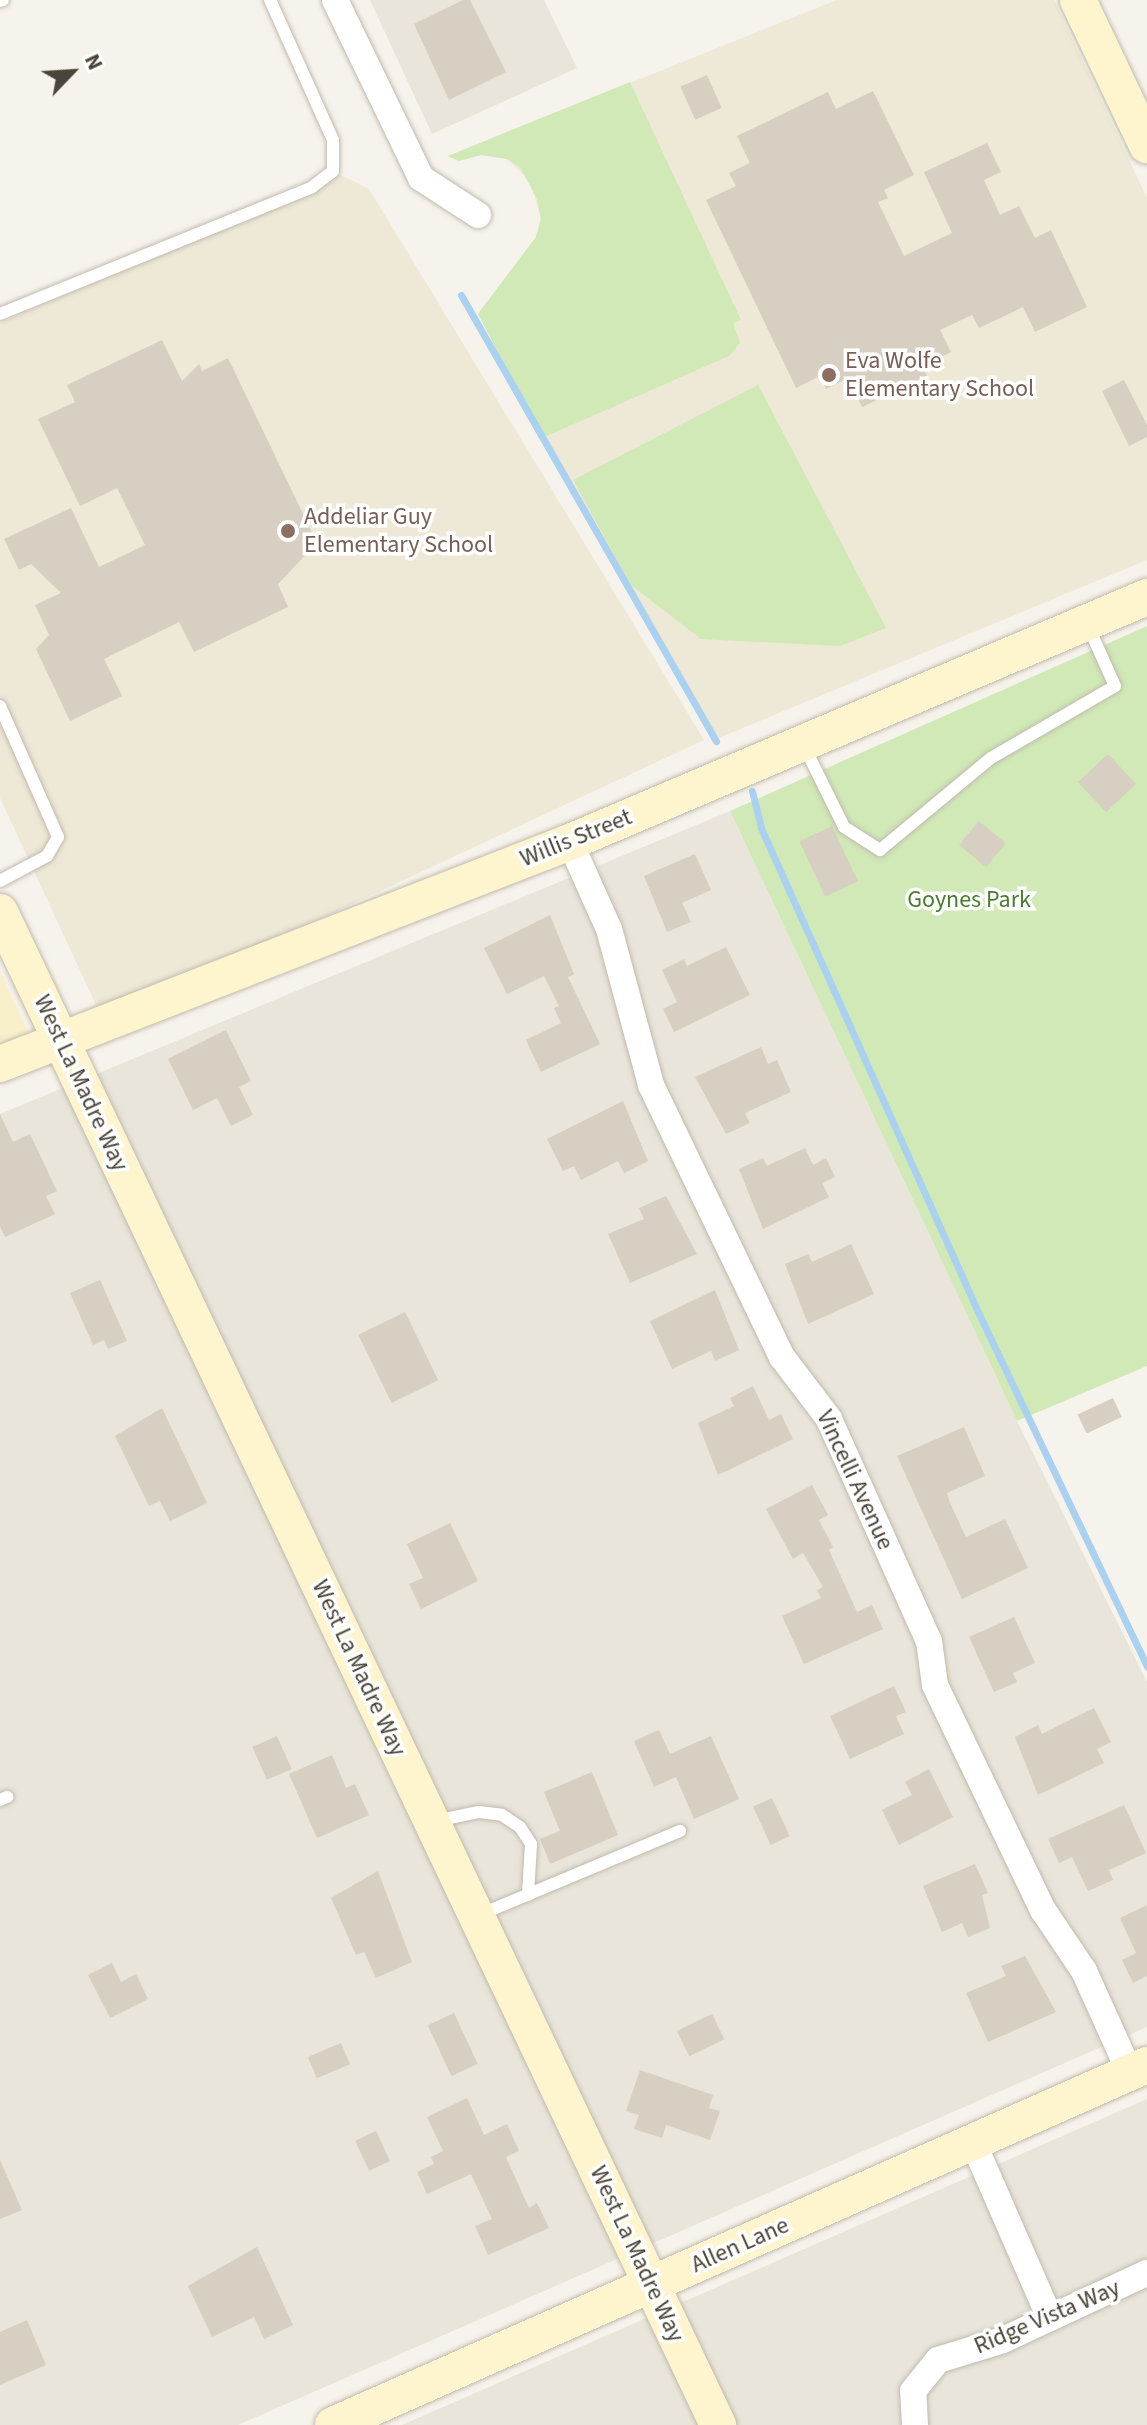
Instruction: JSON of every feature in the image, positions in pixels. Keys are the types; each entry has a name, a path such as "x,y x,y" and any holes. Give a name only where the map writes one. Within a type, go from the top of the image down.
{"street":[{"path":"335,0 421,178 478,215"},
{"path":"1078,0 1147,145"},
{"name":"Willis Street","path":"0,1064 60,1038 570,842 1147,597"},
{"name":"Vincelli Avenue","path":"570,842 609,929 651,1085 782,1357 829,1419 929,1641 935,1685 1043,1910 1084,1971 1138,2069"},
{"name":"West La Madre Way","path":"0,912 718,2425"},
{"name":"Allen Lane","path":"338,2424 1138,2069"},
{"path":"973,2142 1050,2318"},
{"name":"Ridge Vista Way","path":"915,2425 913,2391 938,2360 1003,2340 1147,2273"}],"lane":[{"path":"0,314 312,187 333,171 333,140 270,0"},
{"path":"802,742 844,827 880,850 991,758 1115,686 1086,623"},
{"path":"0,706 58,837 47,856 0,881"},
{"path":"432,1822 479,1812 502,1815 520,1827 531,1844 528,1895"},
{"path":"476,1916 680,1831"}],"shaded area":[{"path":"370,0 544,0 577,68 432,134"},
{"name":"Eva Wolfe Elementary School","path":"837,0 1054,0 1147,198 1147,560 714,740 542,438 479,312 536,237 541,218 530,181 507,159 481,155 459,161 448,156"},
{"name":"Addeliar Guy Elementary School","path":"333,171 369,189 704,740 103,1020 0,798 0,323 312,187"},
{"path":"730,811 1017,1421 1147,1682 1147,2027 238,2425 0,2425 0,1114"},
{"path":"1147,2099 1147,2425 402,2425"}],"green space":[{"path":"630,82 741,320 733,323 740,343 729,356 542,438 478,314 536,237 541,218 537,199 520,167 507,159 481,155 459,161 448,156"},
{"path":"758,385 886,628 840,646 701,639 631,585 573,480"},
{"name":"Goynes Park","path":"1147,626 1147,1366 1017,1421 730,811"}],"sand":[{"path":"0,971 29,1034 0,1047"}],"building":[{"path":"463,0 470,0 506,72 449,100 414,24"},
{"path":"707,75 722,108 695,120 681,87"},
{"path":"873,91 914,175 884,190 888,198 878,202 904,256 952,233 924,172 987,143 1001,172 984,180 1000,215 1019,206 1035,238 1051,230 1087,307 1035,332 1023,307 979,328 972,315 940,330 951,352 922,366 927,376 862,407 848,378 826,389 820,376 796,388 706,200 736,186 729,173 750,163 737,136 828,92 836,109"},
{"path":"162,340 182,381 199,364 202,371 228,358 317,543 278,584 288,607 194,652 179,622 104,659 122,696 70,721 36,649 49,635 35,605 61,593 31,564 19,570 4,539 71,508 99,567 145,545 117,488 80,506 38,419 75,402 67,385"},
{"path":"1124,380 1147,425 1147,437 1129,446 1102,391"},
{"path":"1108,754 1136,784 1106,812 1078,782"},
{"path":"979,821 1006,843 986,867 959,845"},
{"path":"832,826 858,881 825,896 799,841"},
{"path":"695,854 711,890 682,903 691,922 667,932 644,876"},
{"path":"550,915 574,974 568,977 600,1044 541,1072 526,1040 561,1023 554,1008 559,1006 544,976 507,994 484,948"},
{"path":"726,947 750,995 674,1032 663,1009 677,1002 662,970 684,959 687,966"},
{"path":"226,1030 251,1081 239,1087 253,1115 231,1126 217,1098 193,1110 168,1059"},
{"path":"761,1047 768,1064 777,1060 791,1092 745,1113 750,1123 726,1134 695,1077"},
{"path":"623,1101 648,1161 624,1173 618,1161 581,1180 574,1166 563,1171 547,1139"},
{"path":"0,1114 13,1142 30,1134 57,1191 46,1196 55,1214 5,1237 0,1226"},
{"path":"805,1148 813,1165 826,1158 835,1177 822,1183 829,1197 763,1229 739,1169 763,1158 767,1166"},
{"path":"666,1196 697,1254 630,1283 608,1234 644,1219 639,1208"},
{"path":"851,1244 874,1294 808,1324 785,1264 808,1254 812,1262"},
{"path":"100,1280 127,1341 108,1349 104,1340 93,1345 70,1293"},
{"path":"715,1290 739,1350 715,1361 711,1351 672,1369 650,1321"},
{"path":"405,1312 438,1380 392,1403 358,1335"},
{"path":"753,1386 769,1420 781,1414 793,1439 718,1475 698,1423 734,1406 730,1398"},
{"path":"1113,1398 1122,1417 1087,1434 1078,1414"},
{"path":"162,1408 207,1503 170,1521 160,1501 149,1506 115,1436"},
{"path":"964,1427 985,1476 947,1493 950,1503 966,1537 1005,1519 1028,1568 962,1599 897,1456"},
{"path":"812,1485 828,1515 819,1520 833,1547 829,1550 857,1612 872,1605 883,1629 804,1664 782,1616 821,1598 817,1590 823,1587 803,1553 793,1559 766,1509"},
{"path":"450,1523 478,1581 421,1609 409,1584 423,1578 407,1544"},
{"path":"1014,1617 1035,1663 1013,1673 1017,1682 994,1692 969,1637"},
{"path":"894,1686 906,1712 896,1716 904,1734 850,1759 830,1716"},
{"path":"1094,1708 1111,1742 1097,1749 1104,1763 1038,1795 1015,1737 1038,1725 1042,1734"},
{"path":"659,1730 670,1754 711,1736 739,1799 694,1819 676,1777 654,1787 634,1741"},
{"path":"277,1736 292,1769 267,1780 252,1747"},
{"path":"332,1755 346,1788 355,1784 369,1815 317,1838 289,1774"},
{"path":"929,1769 953,1817 899,1845 882,1810 912,1795 905,1782"},
{"path":"592,1772 618,1835 550,1864 540,1839 560,1831 544,1792"},
{"path":"772,1798 790,1836 771,1845 753,1807"},
{"path":"1124,1805 1146,1853 1109,1870 1113,1880 1088,1891 1072,1857 1059,1863 1048,1839"},
{"path":"975,1864 988,1893 982,1895 990,1928 968,1937 962,1923 942,1932 923,1886"},
{"path":"378,1871 412,1962 376,1978 364,1952 356,1955 331,1898"},
{"path":"1147,1905 1147,1976 1133,1983 1122,1960 1136,1953 1120,1918"},
{"path":"1025,1956 1056,2012 988,2042 966,1993 1006,1976 1001,1966"},
{"path":"112,1963 121,1982 136,1974 148,1999 110,2018 88,1975"},
{"path":"454,2013 478,2064 451,2076 428,2025"},
{"path":"712,2014 724,2039 689,2056 677,2031"},
{"path":"341,2043 350,2064 317,2078 308,2057"},
{"path":"640,2070 713,2095 709,2108 720,2111 710,2140 666,2125 662,2138 634,2129 639,2115 626,2111"},
{"path":"467,2098 484,2135 507,2124 519,2151 506,2157 529,2208 537,2203 549,2228 488,2255 475,2226 492,2219 471,2174 427,2194 417,2172 434,2164 431,2157 443,2151 427,2117"},
{"path":"376,2131 390,2161 369,2171 355,2141"},
{"path":"0,2160 22,2210 0,2219"},
{"path":"257,2247 293,2325 264,2339 254,2317 212,2337 188,2286"},
{"path":"27,2320 46,2365 0,2385 0,2332"}],"waterway":[{"path":"461,295 716,741"},
{"path":"752,791 761,828 978,1312 1147,1667"}],"place":[{"name":"Eva Wolfe Elementary School","path":"829,375"},
{"name":"Addeliar Guy Elementary School","path":"288,531"}]}
